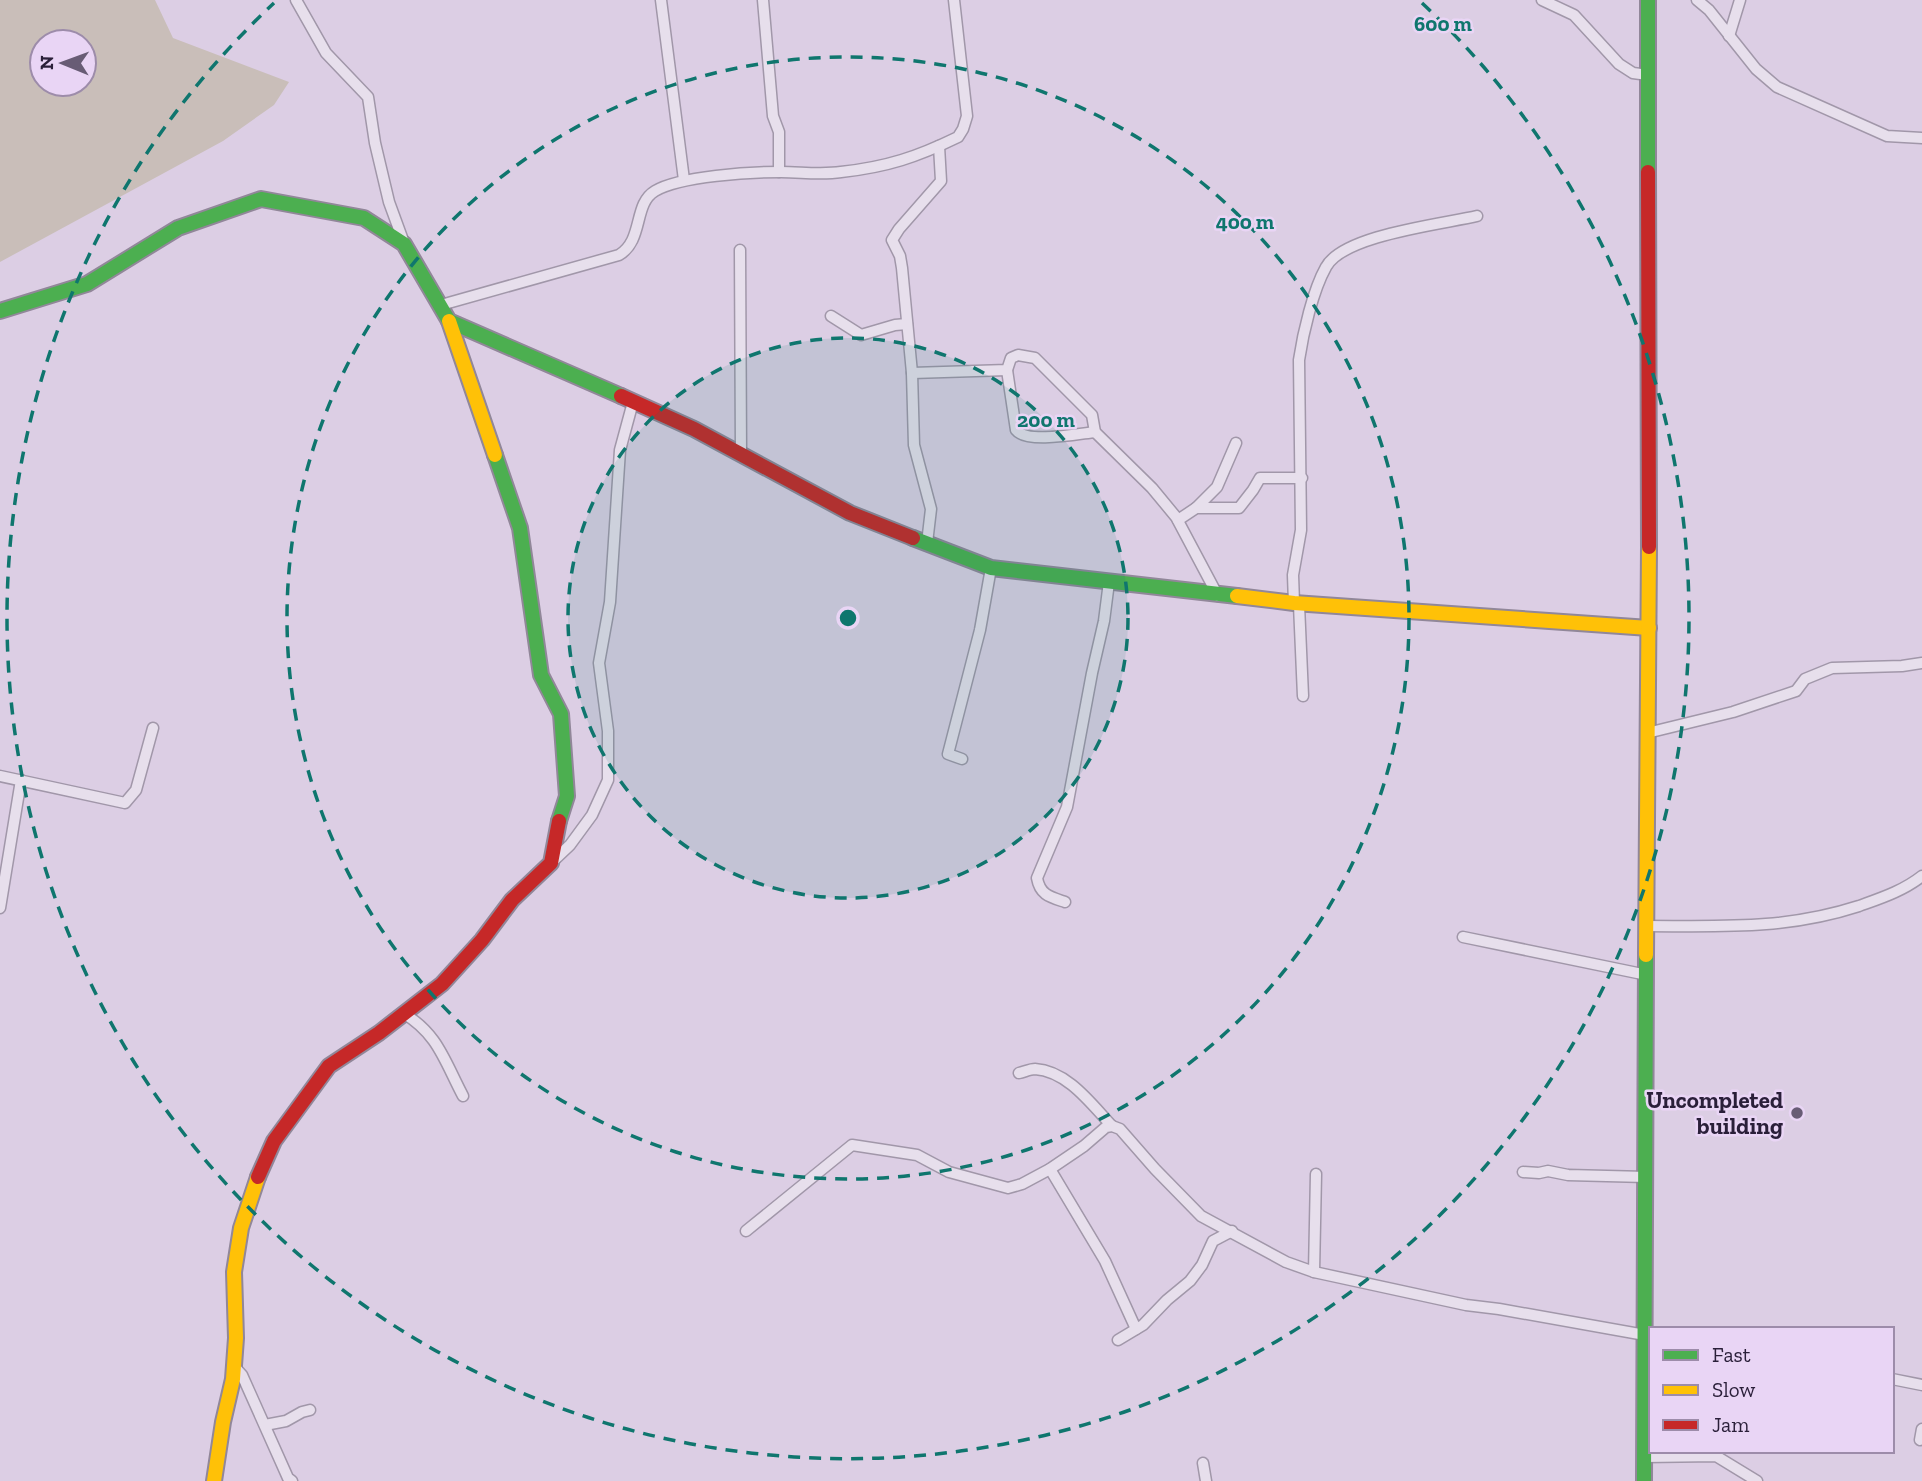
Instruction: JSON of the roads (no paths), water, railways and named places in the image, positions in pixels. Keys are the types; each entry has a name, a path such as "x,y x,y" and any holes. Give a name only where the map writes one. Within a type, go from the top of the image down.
{"street":[{"path":"296,0 327,53 368,97 375,143 389,202 404,244 449,321 520,528 541,675 561,714 567,796 557,827 551,863"},
{"path":"661,0 684,180"},
{"path":"763,0 773,116 779,132 779,172"},
{"path":"441,305 619,255 633,242 648,197 655,191 684,180 779,172 842,172 901,162 958,137 964,129 967,116 954,0"},
{"path":"1542,0 1574,15 1619,64 1633,73 1648,75"},
{"path":"1644,1481 1648,1370 1645,1335 1645,926 1649,628 1648,0"},
{"path":"1697,0 1709,10 1766,79 1777,87 1887,136 1922,138"},
{"path":"1729,36 1740,0"},
{"path":"927,543 931,509 914,445 912,373 900,256 892,240 941,181 939,146"},
{"path":"0,311 88,284 178,228 261,199 364,218 404,244"},
{"path":"1303,696 1299,605 1293,575 1301,530 1299,360 1303,336 1326,265 1339,253 1362,241 1478,216"},
{"path":"740,250 741,454"},
{"path":"831,316 861,335 907,324"},
{"path":"449,321 694,429 850,513 991,568 1218,596 1649,628"},
{"path":"1095,432 1024,437 1019,434 1016,430 1007,370 1012,358 1018,355 1035,358 1092,415 1095,432 1152,488 1178,520 1218,596"},
{"path":"912,373 1007,370"},
{"path":"214,1481 234,1366 234,1272 241,1228 274,1141 329,1066 379,1033 442,984 482,940 512,900 570,845 608,780 608,731 600,663 610,602 620,450 633,402"},
{"path":"1178,520 1196,508 1217,487 1236,443"},
{"path":"1196,508 1238,508 1260,478 1301,478"},
{"path":"962,759 948,754 980,630 991,568"},
{"path":"1065,902 1045,896 1039,888 1037,878 1067,807 1104,621 1109,582"},
{"path":"1647,733 1733,712 1796,691 1805,679 1832,668 1922,663"},
{"path":"0,776 125,803 136,790 153,727"},
{"path":"0,908 21,780"},
{"path":"1645,926 1761,926 1823,917 1891,895 1922,876"},
{"path":"1463,937 1647,975"},
{"path":"403,1013 420,1023 433,1037 463,1096"},
{"path":"1019,1073 1035,1069 1057,1076 1078,1090 1112,1126 1120,1129 1155,1170 1202,1216 1272,1256 1314,1272 1466,1305 1645,1335"},
{"path":"746,1231 852,1145 917,1155 950,1172 1008,1188 1023,1184 1050,1169 1106,1127 1112,1126"},
{"path":"1050,1169 1105,1261 1136,1329"},
{"path":"1523,1172 1646,1177"},
{"path":"1314,1272 1316,1174"},
{"path":"1118,1340 1136,1329 1190,1281 1202,1265 1213,1241 1232,1231"},
{"path":"234,1366 242,1375 288,1478 292,1481"},
{"path":"1894,1379 1922,1385"},
{"path":"265,1425 286,1421 310,1410"},
{"path":"1920,1440 1922,1429"},
{"path":"1644,1457 1716,1456 1757,1481"},
{"path":"1203,1463 1206,1481"}],"place":[{"name":"Uncompleted building","path":"1797,1113"}]}
